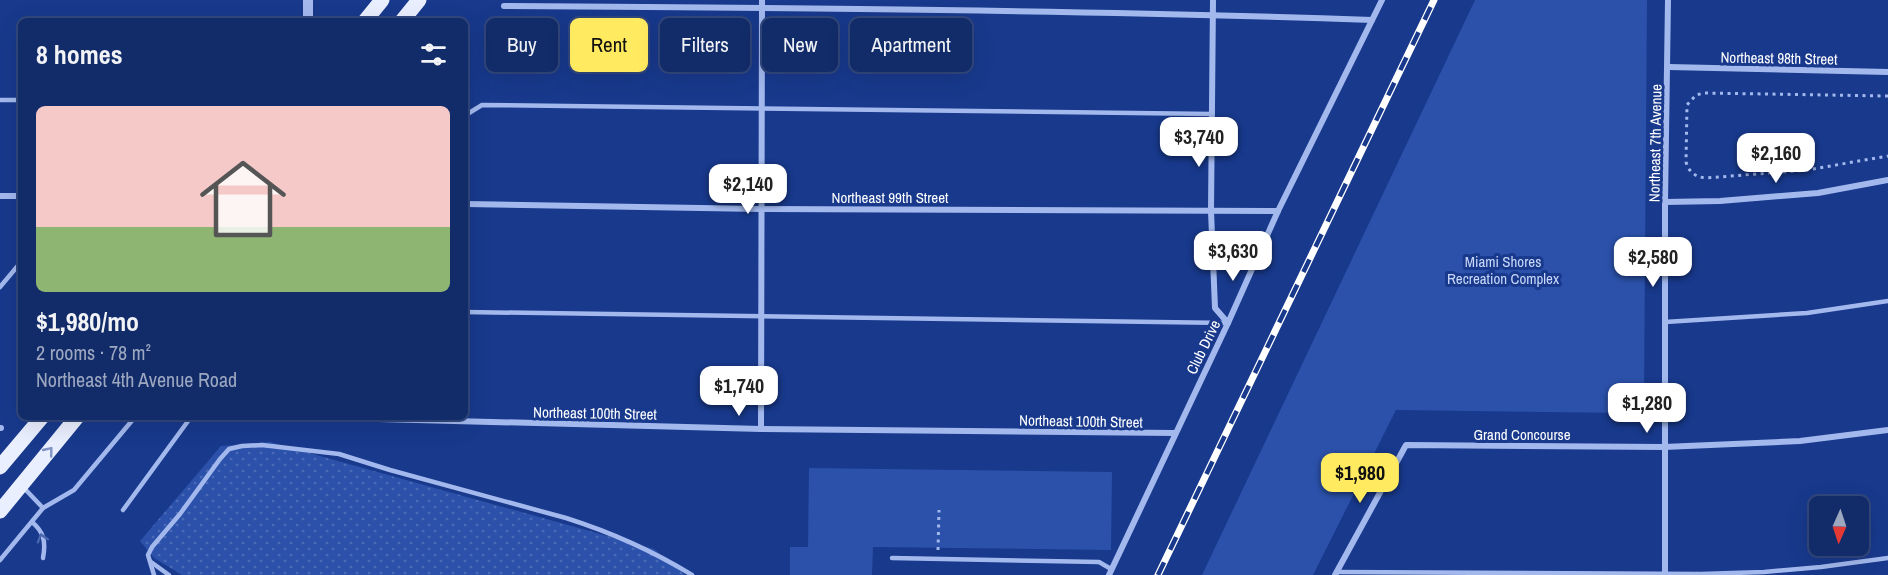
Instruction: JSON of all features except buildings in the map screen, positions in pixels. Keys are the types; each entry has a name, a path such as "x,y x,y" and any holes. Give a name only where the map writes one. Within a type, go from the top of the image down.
{"main road":[{"path":"367,18 382,0"},
{"path":"404,18 419,0"},
{"path":"21,485 0,468 40,420"},
{"path":"0,511 75,420"}],"street":[{"path":"308,0 308,18"},
{"path":"761,429 762,0"},
{"path":"1213,0 1211,211 1215,308 1228,323"},
{"name":"Club Drive","path":"1110,572 1278,212 1382,0"},
{"name":"Northeast 7th Avenue","path":"1665,574 1665,202 1669,67 1668,0"},
{"path":"504,6 1213,15 1372,20"},
{"name":"Northeast 98th Street","path":"1669,67 1888,72"},
{"path":"1665,202 1720,201 1818,193 1888,180"},
{"path":"0,196 18,196"},
{"name":"Northeast 99th Street","path":"468,204 1278,212"},
{"name":"Northeast 100th Street","path":"386,420 761,429 1175,434"},
{"name":"Grand Concourse","path":"1335,574 1406,445 1664,447 1800,441 1888,430"}],"lane":[{"path":"562,7 567,0"},
{"path":"0,100 18,100"},
{"path":"468,115 482,105 1212,114"},
{"path":"0,287 18,266"},
{"path":"1665,322 1808,313 1888,301"},
{"path":"468,312 1228,323"},
{"path":"0,560 43,508 74,490 132,420"},
{"path":"123,510 189,420"},
{"path":"154,575 148,555 152,547 180,514 220,459 229,449 242,446 339,454 566,518 642,548 692,575"},
{"path":"21,485 43,508"},
{"path":"32,522 44,536 43,558"},
{"path":"892,558 1099,562 1110,572"},
{"path":"1335,574 1764,572 1888,558"},
{"path":"151,562 169,575"}],"path":[{"path":"1888,96 1704,93 1696,95 1687,105 1686,162 1688,168 1698,177 1706,178 1807,170 1888,156"},
{"path":"1680,132 1686,132"},
{"path":"938,559 939,510"}],"green space":[{"name":"Miami Shores Recreation Complex","path":"1475,0 1647,0 1644,399 1636,409 1624,413 1396,410 1313,575 1202,575"},
{"path":"270,442 654,549 685,575 182,575 154,558 140,541 221,446"},
{"path":"809,468 1112,472 1111,550 873,547 872,575 790,575 790,547 808,547"}],"railway":[{"path":"1158,575 1434,0"}]}
